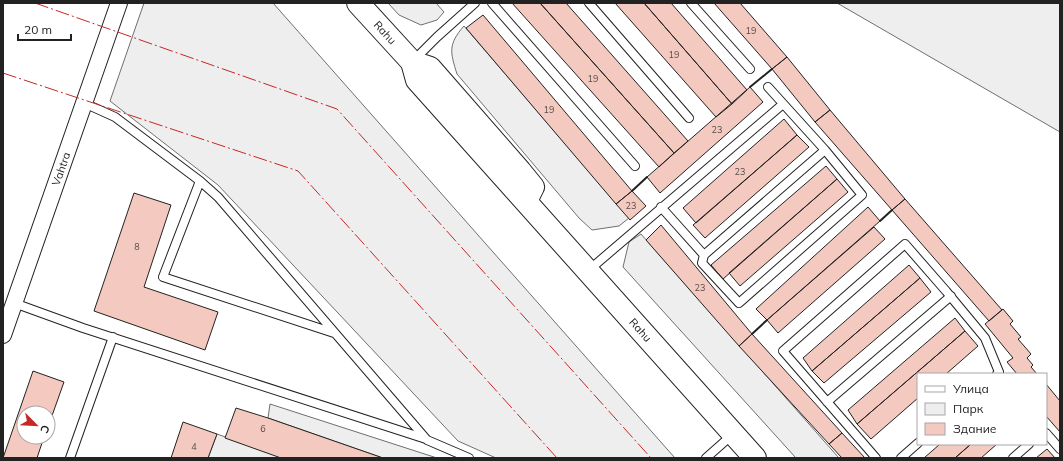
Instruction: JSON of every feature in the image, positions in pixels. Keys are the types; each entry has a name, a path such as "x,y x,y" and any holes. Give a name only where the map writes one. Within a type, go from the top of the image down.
{"highway":[{"name":"Rahu","path":"358,3 412,62 417,80 755,458"}],"street":[{"name":"Vahtra","path":"3,335 119,3"}],"lane":[{"path":"412,62 475,3"},
{"path":"492,3 635,166"},
{"path":"589,3 690,118"},
{"path":"691,3 750,69"},
{"path":"768,87 824,150 862,195 738,303 702,263 704,255 824,150"},
{"path":"84,103 115,117 200,181 218,197 427,440"},
{"path":"588,271 783,104"},
{"path":"200,181 163,277 335,333"},
{"path":"661,207 704,255"},
{"path":"876,458 783,351 905,244 951,296 985,338 999,372 998,373"},
{"path":"827,402 951,296"},
{"path":"14,303 427,440 469,458"},
{"path":"70,458 113,337"},
{"path":"1047,433 1060,449"},
{"path":"706,458 733,434"},
{"path":"901,458 917,444"},
{"path":"1013,458 1028,445"}],"green space":[{"path":"144,3 273,3 675,458 496,458 458,441 218,185 110,101"},
{"path":"388,3 436,3 444,12 437,20 421,25 399,15"},
{"path":"837,3 1060,3 1060,132"},
{"path":"464,26 629,218 619,226 592,230 579,218 457,74 453,60 452,48 455,38"},
{"path":"641,234 839,458 796,458 623,267 629,242"},
{"path":"270,404 437,458 383,458 268,418"},
{"path":"217,434 284,458 208,458"}],"building":[{"path":"512,3 540,3 674,153 659,167"},
{"path":"540,3 566,3 688,141 674,153"},
{"path":"615,3 644,3 732,104 716,117"},
{"path":"644,3 671,3 747,90 732,104"},
{"path":"714,3 740,3 787,57 772,69"},
{"path":"483,15 632,191 616,204 466,28"},
{"path":"787,57 830,110 815,122 772,69"},
{"path":"750,87 763,102 660,193 647,177"},
{"path":"830,110 905,199 892,210 815,122"},
{"path":"784,119 797,135 696,223 683,208"},
{"path":"797,135 809,147 705,238 693,225"},
{"path":"826,166 837,179 723,279 711,265"},
{"path":"837,179 848,192 740,286 729,273"},
{"path":"632,191 646,206 630,220 616,204"},
{"path":"134,193 171,205 144,287 218,312 205,350 94,311"},
{"path":"905,199 1002,310 989,321 892,210"},
{"path":"868,207 880,221 767,320 756,309"},
{"path":"661,225 752,334 739,346 646,240"},
{"path":"874,227 885,239 778,333 767,320"},
{"path":"909,265 920,278 812,371 803,358"},
{"path":"920,278 931,292 824,383 812,371"},
{"path":"1003,309 1013,321 1010,324 1021,337 1018,339 1031,354 1027,358 1033,365 1031,367 1036,373 1016,373 1007,362 1013,358 985,324"},
{"path":"955,318 965,331 857,424 848,410"},
{"path":"965,331 978,346 947,373 917,373 917,399 871,439 857,424"},
{"path":"752,334 842,433 829,444 739,346"},
{"path":"33,371 64,382 56,405 21,405"},
{"path":"1047,385 1060,401 1060,432 1047,417"},
{"path":"236,408 383,458 281,458 225,438"},
{"path":"16,420 16,445 41,445 37,458 3,458"},
{"path":"183,422 217,434 208,458 171,458"},
{"path":"842,433 865,458 842,458 829,444"},
{"path":"939,445 970,445 955,458 924,458"},
{"path":"970,445 996,445 981,458 955,458"},
{"path":"1047,449 1055,458 1036,458"}],"wall":[{"path":"750,87 772,69"},
{"path":"632,191 647,177"},
{"path":"880,221 892,210"},
{"path":"752,334 767,320"}],"power":[{"path":"35,3 337,109 651,458"},
{"path":"3,73 298,171 557,458"}]}
